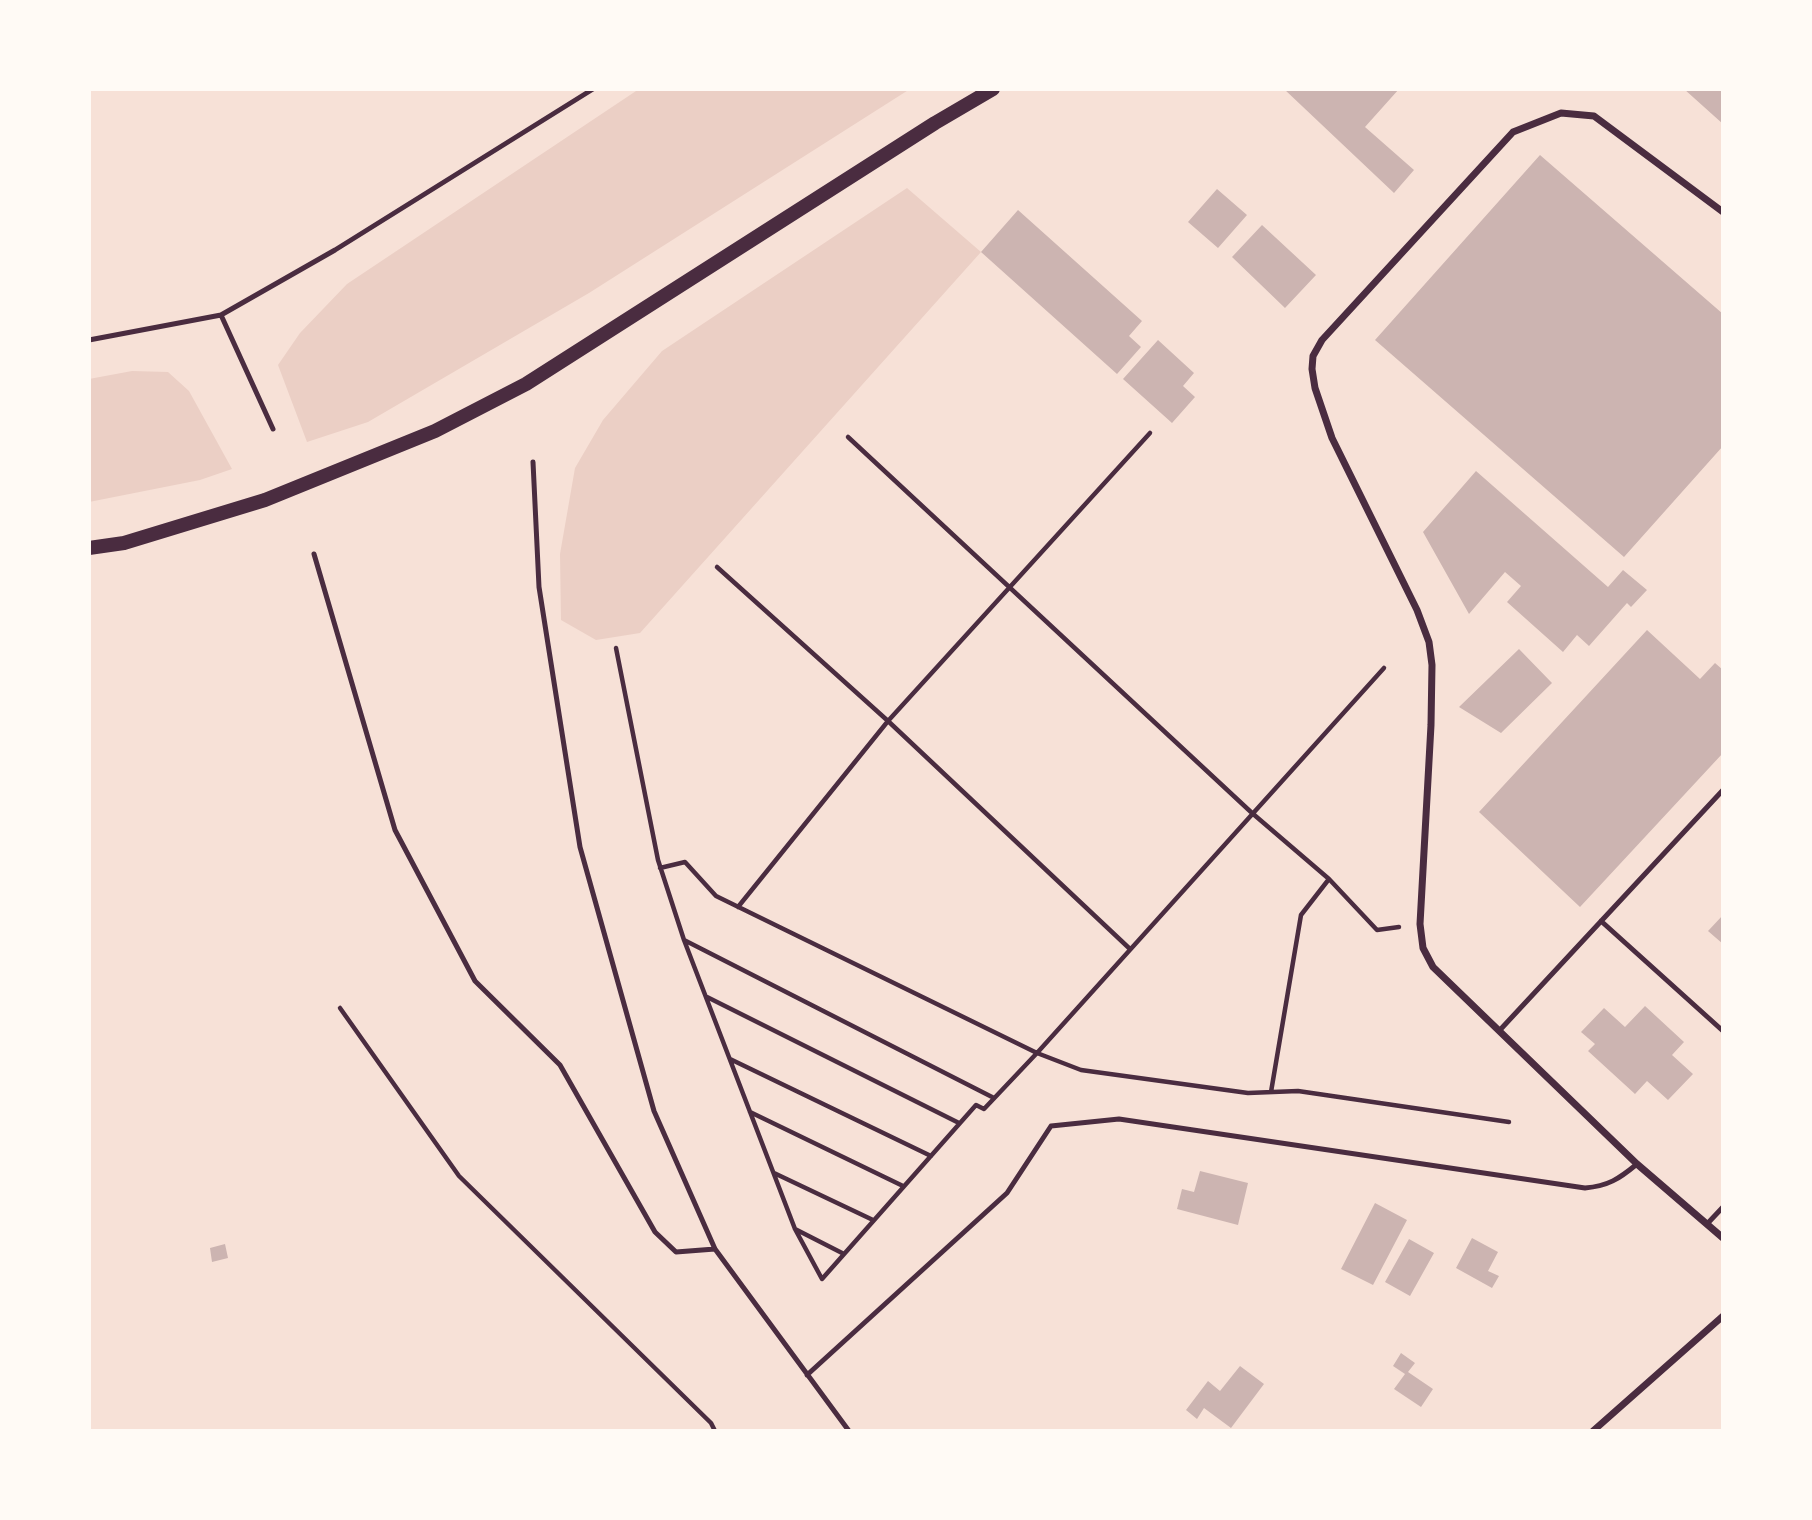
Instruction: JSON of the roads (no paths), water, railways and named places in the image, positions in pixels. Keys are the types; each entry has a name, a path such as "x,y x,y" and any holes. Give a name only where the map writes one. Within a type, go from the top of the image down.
{"main road":[{"path":"89,548 124,543 265,500 435,431 526,384 935,123 993,89"}],"street":[{"path":"1723,212 1594,116 1562,113 1513,132 1322,340 1313,356 1312,369 1315,388 1332,438 1417,610 1429,642 1432,664 1431,725 1420,924 1423,948 1433,967 1499,1031 1637,1164 1723,1238"},
{"path":"1593,1431 1723,1317"}],"lane":[{"path":"89,340 221,315 335,250 593,89"},
{"path":"221,315 273,429"},
{"path":"533,463 539,587 580,847 653,1111 715,1249 849,1431"},
{"path":"314,554 394,830 475,981 560,1065 655,1232 676,1252 715,1249"},
{"path":"1499,1031 1723,790"},
{"path":"1601,921 1723,1031"},
{"path":"807,1375 1007,1193 1051,1126 1119,1119 1585,1188 1604,1186 1618,1180 1637,1164"},
{"path":"1707,1224 1723,1207"}]}
